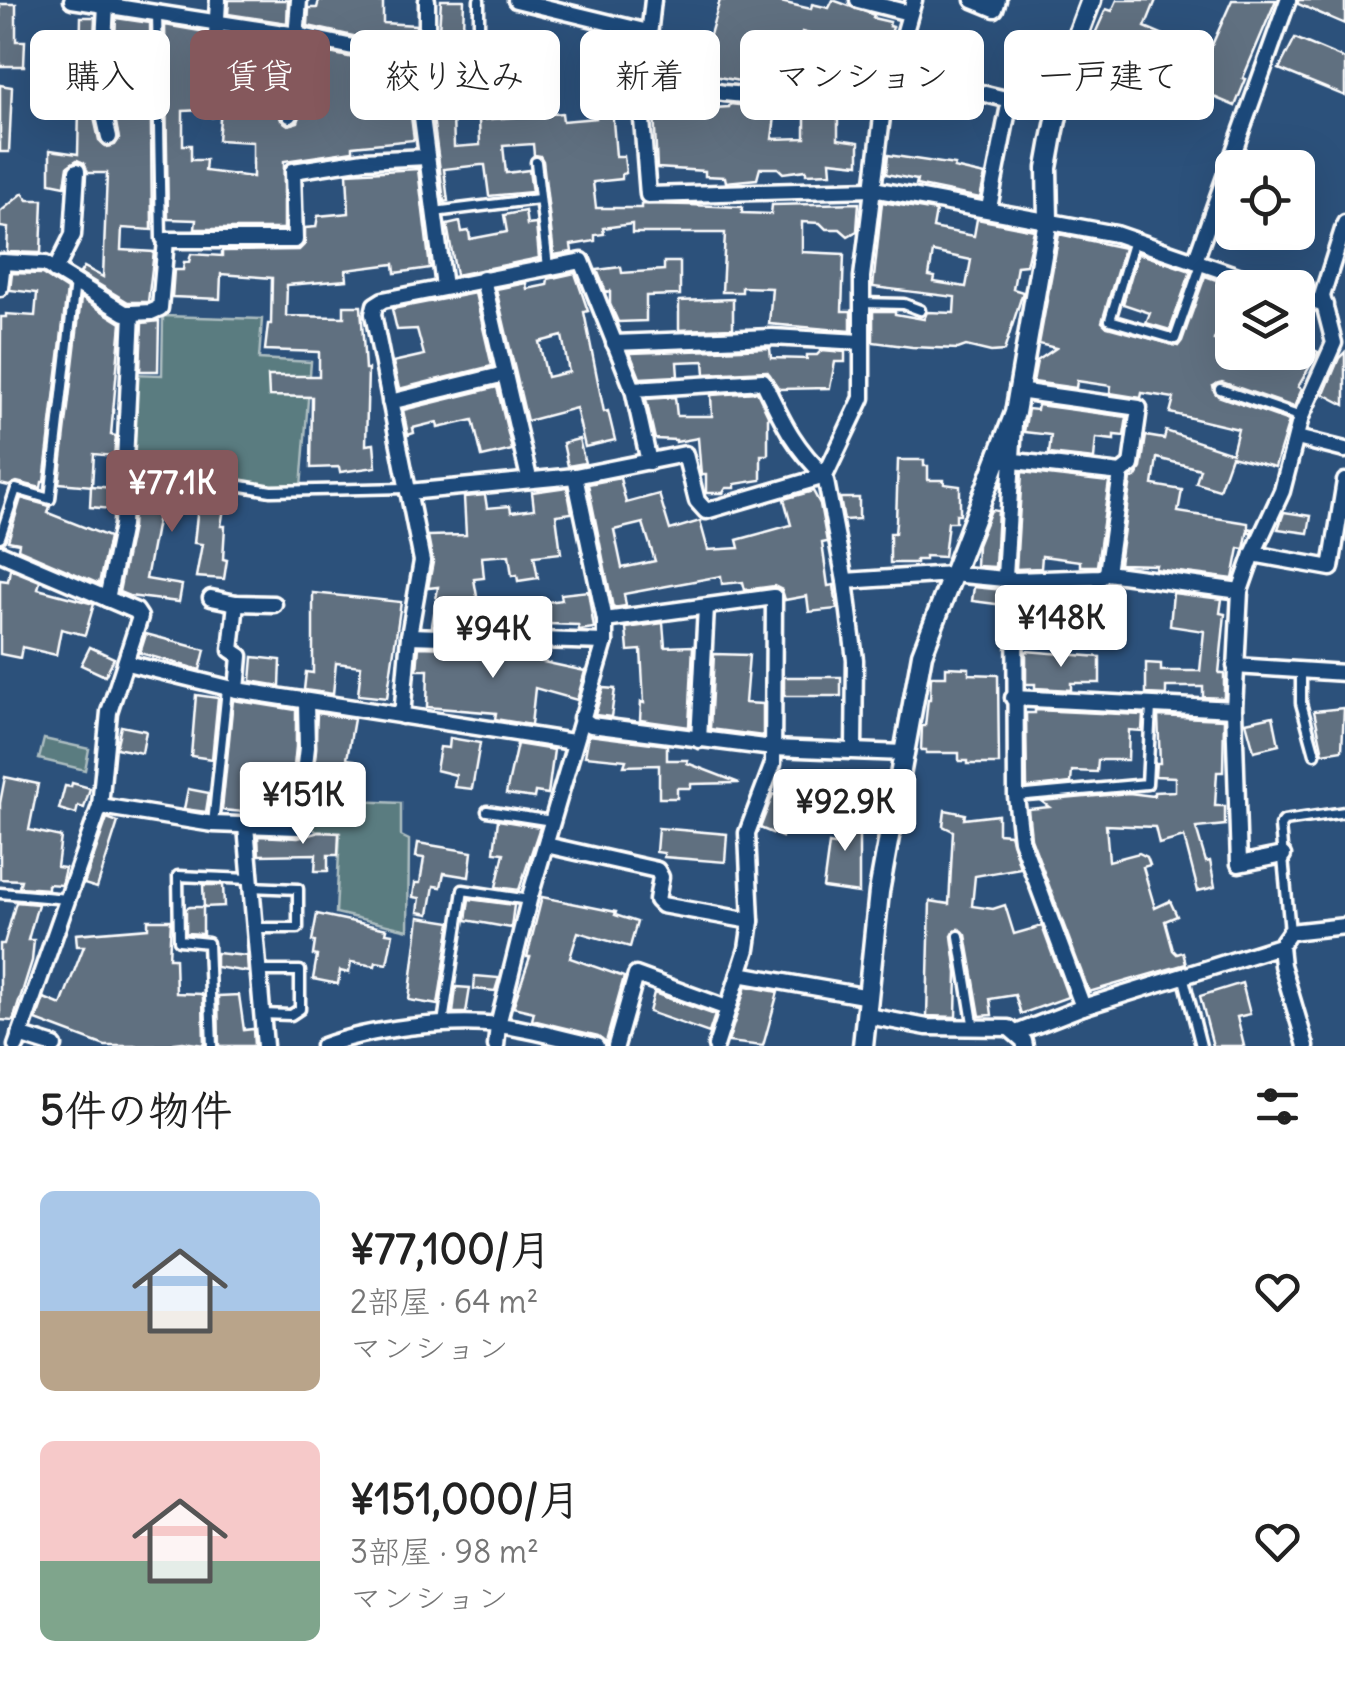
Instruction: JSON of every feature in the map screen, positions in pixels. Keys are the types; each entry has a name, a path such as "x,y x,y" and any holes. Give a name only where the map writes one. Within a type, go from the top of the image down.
{"street":[{"path":"72,0 266,30"},
{"path":"217,30 218,0"},
{"path":"297,30 299,0"},
{"path":"427,0 427,30"},
{"path":"516,0 640,30"},
{"path":"648,30 653,0"},
{"path":"858,0 912,6"},
{"path":"972,0 995,9 998,0"},
{"path":"863,1046 878,892 922,654 952,574 1005,460 1048,220 1047,168 1052,140 1068,61 1091,0"},
{"path":"1198,262 1288,0"},
{"path":"106,4 101,102 109,137"},
{"path":"984,94 1010,100 989,208"},
{"path":"422,120 444,286"},
{"path":"642,120 648,195 873,189 989,208 1134,240 1221,270"},
{"path":"854,749 855,660 825,476 862,398 861,303 882,120"},
{"path":"0,288 2,262 44,264 125,313 151,312 160,308 166,240 295,240 293,172 364,160 427,157"},
{"path":"55,270 73,234 68,196 77,172"},
{"path":"1283,855 1239,864 1234,710 1240,591 1282,491 1301,417 1334,342 1322,296 1338,275 1345,223"},
{"path":"402,716 409,636 422,561 373,314 375,305 444,286 582,261 633,389 649,462"},
{"path":"483,279 529,478"},
{"path":"1315,302 1325,306"},
{"path":"107,599 122,524 132,313"},
{"path":"614,342 772,337 861,342"},
{"path":"390,402 505,374"},
{"path":"633,389 763,381 784,428 802,454 825,476"},
{"path":"1005,460 1121,473 1132,465 1139,408 1018,391"},
{"path":"1297,438 1345,450"},
{"path":"407,490 575,476 685,454 697,501 706,511 825,476"},
{"path":"1005,460 1016,796 1021,840 1083,1006"},
{"path":"1107,573 1121,473"},
{"path":"496,1046 529,900 605,642 605,620 575,476"},
{"path":"1253,554 1331,568 1345,481"},
{"path":"0,553 136,611 140,617 109,712 100,806 18,1040 54,1046"},
{"path":"844,581 952,574 1010,579 1101,577 1107,573 1240,591"},
{"path":"605,620 774,597 773,764 747,833 752,921 716,1046"},
{"path":"211,598 274,604"},
{"path":"232,689 240,656 231,650 236,603"},
{"path":"699,740 706,606"},
{"path":"409,636 605,642"},
{"path":"127,664 306,702 574,742"},
{"path":"1236,666 1345,673"},
{"path":"1014,698 1234,710"},
{"path":"100,806 212,824 298,826 307,747 306,702"},
{"path":"580,718 590,725 772,748 904,752"},
{"path":"246,826 265,1046"},
{"path":"546,845 657,870 661,877 657,900 662,906 752,921"},
{"path":"739,974 868,1007 927,1027 1009,1028 1020,1039 1083,1006 1280,946 1290,932 1345,926"},
{"path":"1280,946 1282,966 1306,1046"},
{"path":"616,1046 636,975 728,1008"},
{"path":"323,1046 342,1039 443,1024 498,1025 596,1046"}],"lane":[{"path":"479,0 479,30"},
{"path":"157,12 161,238 166,240"},
{"path":"536,162 548,268"},
{"path":"434,212 539,199"},
{"path":"1134,240 1110,320 1175,339 1198,262"},
{"path":"0,537 16,489 50,499 75,282"},
{"path":"861,303 904,304 920,310"},
{"path":"1220,389 1301,417"},
{"path":"124,466 271,490 407,490"},
{"path":"1300,671 1301,703 1315,754"},
{"path":"212,824 232,689"},
{"path":"1016,796 1148,784 1150,705"},
{"path":"486,810 552,821"},
{"path":"1290,932 1280,826 1284,821 1345,812"},
{"path":"212,1046 208,943 179,940 178,876 298,889 298,928 255,928"},
{"path":"443,1024 463,890 529,900"},
{"path":"0,893 66,899"},
{"path":"959,936 974,1029"},
{"path":"258,971 300,971 300,1010 292,1015 262,1014"},
{"path":"1183,975 1201,1046"}],"green space":[{"path":"163,316 262,319 259,359 311,362 301,487 273,489 128,464 131,374 162,375"},
{"path":"44,739 89,749 85,770 39,759"},
{"path":"305,799 401,803 401,836 409,840 408,930 336,913 340,833 316,831 303,821"}],"building":[{"path":"229,0 288,0 287,23 228,14"},
{"path":"319,0 383,2 383,23 416,25 416,30 350,30 350,35 308,26 309,8 317,8"},
{"path":"441,0 464,0 463,30 439,30"},
{"path":"720,0 772,0 811,9 812,4 829,8 833,0 890,22 893,27 740,30 739,81 720,77 720,30 711,30"},
{"path":"1117,0 1156,0 1145,27 1152,30 1097,30 1106,9 1112,11"},
{"path":"1232,0 1276,0 1243,78 1246,79 1235,106 1214,97 1214,40"},
{"path":"1298,0 1345,0 1345,24 1298,4"},
{"path":"0,4 16,4 16,41 25,41 24,66 0,66"},
{"path":"81,17 95,17 94,30 81,30"},
{"path":"116,18 150,23 150,30 115,30"},
{"path":"165,25 194,30 190,30 190,111 183,111 183,145 191,145 191,160 206,160 205,171 253,177 253,142 218,140 220,120 281,120 288,125 299,120 330,120 330,53 350,57 350,120 412,120 414,140 353,146 353,151 284,161 284,229 195,229 196,220 168,219 170,30 165,30"},
{"path":"1295,38 1345,59 1345,96 1279,69"},
{"path":"0,85 12,87 9,152 0,152"},
{"path":"730,104 740,105 740,120 775,120 772,139 805,138 805,120 838,120 838,139 859,142 859,164 830,161 831,173 783,173 778,168 760,168 757,179 726,182 725,177 705,176 705,171 657,168 654,120 720,120 720,108"},
{"path":"562,113 563,121 613,120 616,156 624,156 626,173 622,179 593,182 596,208 690,205 742,207 742,213 771,214 772,205 859,203 857,231 848,236 840,229 802,222 802,252 844,254 842,311 851,311 851,331 769,324 772,288 742,287 742,292 722,292 725,233 632,233 632,224 603,228 604,234 595,235 595,241 571,245 572,252 554,255 543,161 534,155 533,144 503,146 506,173 529,170 532,192 489,196 485,165 444,169 448,201 444,202 433,120 453,120 454,147 480,145 479,120 560,120"},
{"path":"79,120 95,120 99,140 107,147 119,139 116,120 151,120 152,230 122,228 121,250 154,252 148,302 128,302 80,273 84,267 103,277 107,173 88,173 84,163 77,160 68,166 65,186 50,183 50,150 78,154"},
{"path":"888,155 955,165 954,168 985,175 980,198 916,185 917,180 886,174"},
{"path":"418,169 430,268 395,273 394,264 346,270 347,280 287,285 286,316 344,317 344,306 361,306 368,369 366,445 374,444 376,467 340,472 339,467 311,468 312,397 269,396 268,376 319,376 319,352 265,350 271,324 272,278 221,274 220,299 172,297 174,270 183,270 191,254 222,256 222,251 299,250 305,244 305,228 316,227 318,216 349,213 347,173"},
{"path":"23,193 28,200 43,200 41,253 7,252 8,228 0,227 0,212"},
{"path":"882,202 936,211 933,228 974,236 977,219 1034,230 1026,265 1017,266 1013,289 1023,292 1004,351 873,342 873,311 895,311 924,319 927,312 954,313 955,297 873,287","holes":["933,252 971,260 966,287 934,282 935,277 929,276"]},
{"path":"525,211 527,225 536,224 539,258 456,275 447,225 460,222 462,232 469,231 470,239 507,232 504,215"},
{"path":"1059,234 1124,248 1102,322 1107,327 1178,346 1205,276 1215,279 1215,370 1308,370 1298,387 1302,389 1294,407 1222,382 1213,386 1218,396 1289,421 1275,467 1231,456 1219,490 1196,483 1200,469 1157,458 1153,485 1182,490 1178,512 1248,523 1248,528 1253,529 1251,534 1248,530 1244,549 1239,548 1233,579 1155,569 1156,565 1119,564 1131,479 1141,468 1146,436 1164,439 1166,431 1232,453 1238,429 1170,413 1174,398 1110,393 1111,386 1077,381 1076,388 1033,382 1037,361 1056,348 1039,344"},
{"path":"1138,253 1191,271 1170,330 1146,323 1150,313 1123,304"},
{"path":"664,262 680,262 680,295 646,296 646,321 618,322 610,304 610,291 606,292 597,270 664,270"},
{"path":"12,273 42,274 67,290 41,488 17,482 9,486 0,484 1,317 35,316 37,293 10,290"},
{"path":"575,273 588,311 584,312 604,412 608,411 615,440 585,447 576,408 527,421 496,289 526,283 527,289 547,285 548,279","holes":["562,336 569,372 547,377 539,342"]},
{"path":"475,293 492,366 399,389 393,362 424,355 417,329 397,330 392,309"},
{"path":"81,298 121,323 111,435 116,436 114,456 94,454 92,486 59,483"},
{"path":"733,299 733,328 679,330 679,301"},
{"path":"159,321 158,371 140,371 142,323"},
{"path":"770,348 771,358 807,359 807,355 817,355 822,350 845,352 845,362 835,362 830,388 779,389 767,371 705,374 704,361 677,362 678,376 640,378 630,353"},
{"path":"1345,352 1345,405 1324,394"},
{"path":"497,387 512,450 482,457 473,420 438,428 437,422 413,428 414,433 408,435 403,410"},
{"path":"757,392 768,415 768,455 761,455 761,480 735,484 735,488 726,488 723,493 706,493 698,438 676,442 655,439 646,399 675,397 677,416 712,416 711,395"},
{"path":"1038,405 1127,417 1124,436 1114,435 1114,440 1096,438 1094,459 1049,454 1051,435 1024,432 1028,409 1037,410"},
{"path":"579,439 585,463 568,466 563,443"},
{"path":"898,460 924,460 928,480 960,486 960,514 956,514 956,522 948,522 944,557 925,556 925,560 916,563 890,563"},
{"path":"1022,472 1109,482 1097,566 1080,566 1080,561 1042,556 1041,568 1016,569"},
{"path":"135,475 227,491 221,526 225,526 223,559 227,560 224,579 196,577 202,544 194,543 198,506 161,500 146,579 182,585 179,602 119,592 132,527"},
{"path":"620,478 626,503 659,494 670,530 700,521 708,550 739,548 737,540 791,525 784,499 813,491 820,504 827,542 822,543 828,586 834,585 837,609 809,612 807,596 785,600 782,590 774,586 745,590 743,582 722,584 721,576 624,594 626,606 613,608 588,484","holes":["643,523 655,561 622,568 614,530"]},
{"path":"91,486 113,488 112,509 90,507"},
{"path":"567,487 572,513 556,515 561,553 534,556 538,578 518,581 517,575 512,576 509,555 482,557 484,578 474,579 480,614 447,619 446,627 432,626 438,587 428,588 433,562 428,536 466,535 464,497 485,495 487,508 510,506 511,512 534,509 532,492"},
{"path":"21,498 50,506 48,513 109,537 99,584 8,541"},
{"path":"840,498 859,498 859,519 844,520"},
{"path":"991,510 998,511 995,567 976,566 977,545"},
{"path":"1284,512 1311,516 1308,533 1278,529"},
{"path":"10,569 40,581 38,589 94,604 85,635 61,629 56,655 22,647 20,658 0,654 0,580 8,581"},
{"path":"974,587 1004,590 1004,605 972,601"},
{"path":"588,591 594,628 579,630 578,625 548,624 526,627 526,621 517,622 515,610 519,606 562,600 561,594"},
{"path":"313,593 401,602 387,698 358,695 361,666 336,663 333,694 304,690 306,672 313,673"},
{"path":"1173,593 1222,599 1220,613 1225,614 1219,673 1224,673 1224,698 1203,697 1203,687 1166,687 1166,695 1146,694 1146,663 1161,664 1161,671 1200,671 1204,631 1170,626"},
{"path":"663,623 665,647 693,646 689,727 640,720 641,702 644,703 641,650 628,651 626,628"},
{"path":"146,634 205,650 200,670 140,653"},
{"path":"90,647 114,658 105,676 81,665"},
{"path":"419,647 483,649 503,656 506,650 535,650 534,660 585,671 577,700 535,688 531,725 495,719 496,713 427,707 428,670 417,670"},
{"path":"1026,651 1100,657 1100,683 1071,683 1071,690 1035,688 1035,684 1026,684"},
{"path":"714,654 749,655 745,703 763,704 763,736 710,729"},
{"path":"253,657 281,660 280,686 251,681"},
{"path":"946,667 969,668 969,674 998,675 999,764 967,764 959,761 959,753 921,750 931,676 946,676"},
{"path":"784,677 841,677 841,696 784,696"},
{"path":"603,688 615,689 611,717 595,715"},
{"path":"196,695 218,698 212,759 191,756"},
{"path":"233,700 296,710 289,816 222,810"},
{"path":"1344,708 1342,750 1323,753 1314,711"},
{"path":"1035,710 1143,715 1142,731 1129,730 1128,760 1098,760 1097,772 1072,771 1071,783 1027,788 1026,713"},
{"path":"317,713 354,719 347,759 355,760 353,778 324,774 323,779 314,778"},
{"path":"1158,716 1224,719 1223,772 1217,772 1215,806 1225,806 1225,825 1196,828 1206,862 1210,861 1215,887 1198,891 1184,837 1159,844 1155,827 1106,825 1109,861 1139,853 1147,857 1150,865 1143,867 1155,908 1170,901 1177,916 1165,921 1173,950 1177,954 1183,952 1186,964 1089,992 1031,838 1028,809 1049,807 1041,801 1129,793 1154,796 1154,792 1175,791 1175,777 1155,776 1156,763 1160,763"},
{"path":"1273,716 1279,745 1254,751 1246,722"},
{"path":"121,726 146,731 142,753 116,748"},
{"path":"589,735 667,745 667,760 688,760 687,763 739,783 691,784 691,788 677,788 677,798 659,798 659,765 624,766 626,760 585,756"},
{"path":"450,738 480,743 472,789 454,787 456,775 436,770 440,747 449,748"},
{"path":"517,744 554,750 548,794 535,792 534,798 506,794"},
{"path":"5,777 38,784 29,830 61,837 57,867 65,868 61,885 48,884 48,889 19,887 21,880 0,879 0,803"},
{"path":"72,783 90,788 84,808 78,806 76,814 59,809 65,786 71,787"},
{"path":"188,789 209,793 206,812 184,809"},
{"path":"773,794 790,801 788,809 792,811 782,837 760,828"},
{"path":"843,805 859,809 859,893 823,888 829,844 834,845"},
{"path":"945,810 965,814 964,819 998,815 998,833 1010,834 1020,868 975,876 972,906 993,909 1005,905 1014,934 1042,926 1068,997 1021,1014 1015,995 990,999 992,1015 980,1016 966,935 959,929 952,936 957,973 956,1017 927,1016 930,901 949,904 953,831 943,826"},
{"path":"107,818 118,822 97,888 84,884"},
{"path":"498,820 540,827 519,890 496,887 504,853 494,852"},
{"path":"658,828 727,834 725,862 664,857 664,853 656,852"},
{"path":"319,832 339,833 338,855 328,855 328,871 315,871 316,854 259,855 258,836 298,838"},
{"path":"418,843 472,852 469,877 444,873 441,887 434,886 429,914 418,912 420,898 413,897 424,858 416,857"},
{"path":"203,885 223,885 224,906 204,907"},
{"path":"542,897 616,912 615,915 637,922 630,947 578,932 570,958 624,977 606,1042 598,1036 532,1020 534,1012 513,1007 530,957"},
{"path":"469,899 514,905 511,928 466,920"},
{"path":"16,902 38,904 28,940 34,940 32,961 13,1021 0,1020 0,944 4,944"},
{"path":"203,907 203,934 186,933 186,909"},
{"path":"317,914 387,929 386,933 393,934 387,964 351,962 349,973 340,971 338,984 313,979 317,956 313,955 312,941"},
{"path":"419,917 451,922 438,1005 409,1000"},
{"path":"148,920 171,920 169,958 175,958 176,993 203,997 204,1045 183,1042 174,1046 105,1046 36,1020 44,998 61,1005 84,946 77,946 76,934 148,928"},
{"path":"216,953 247,956 248,972 216,967"},
{"path":"475,976 499,978 495,991 474,989"},
{"path":"1242,983 1250,1014 1237,1017 1244,1046 1213,1046 1200,996"},
{"path":"746,986 778,992 763,1046 728,1042"},
{"path":"456,987 470,988 466,1013 453,1013"},
{"path":"654,993 715,1015 709,1033 649,1012"},
{"path":"239,995 244,1030 253,1029 254,1046 219,1046 218,996"}]}
